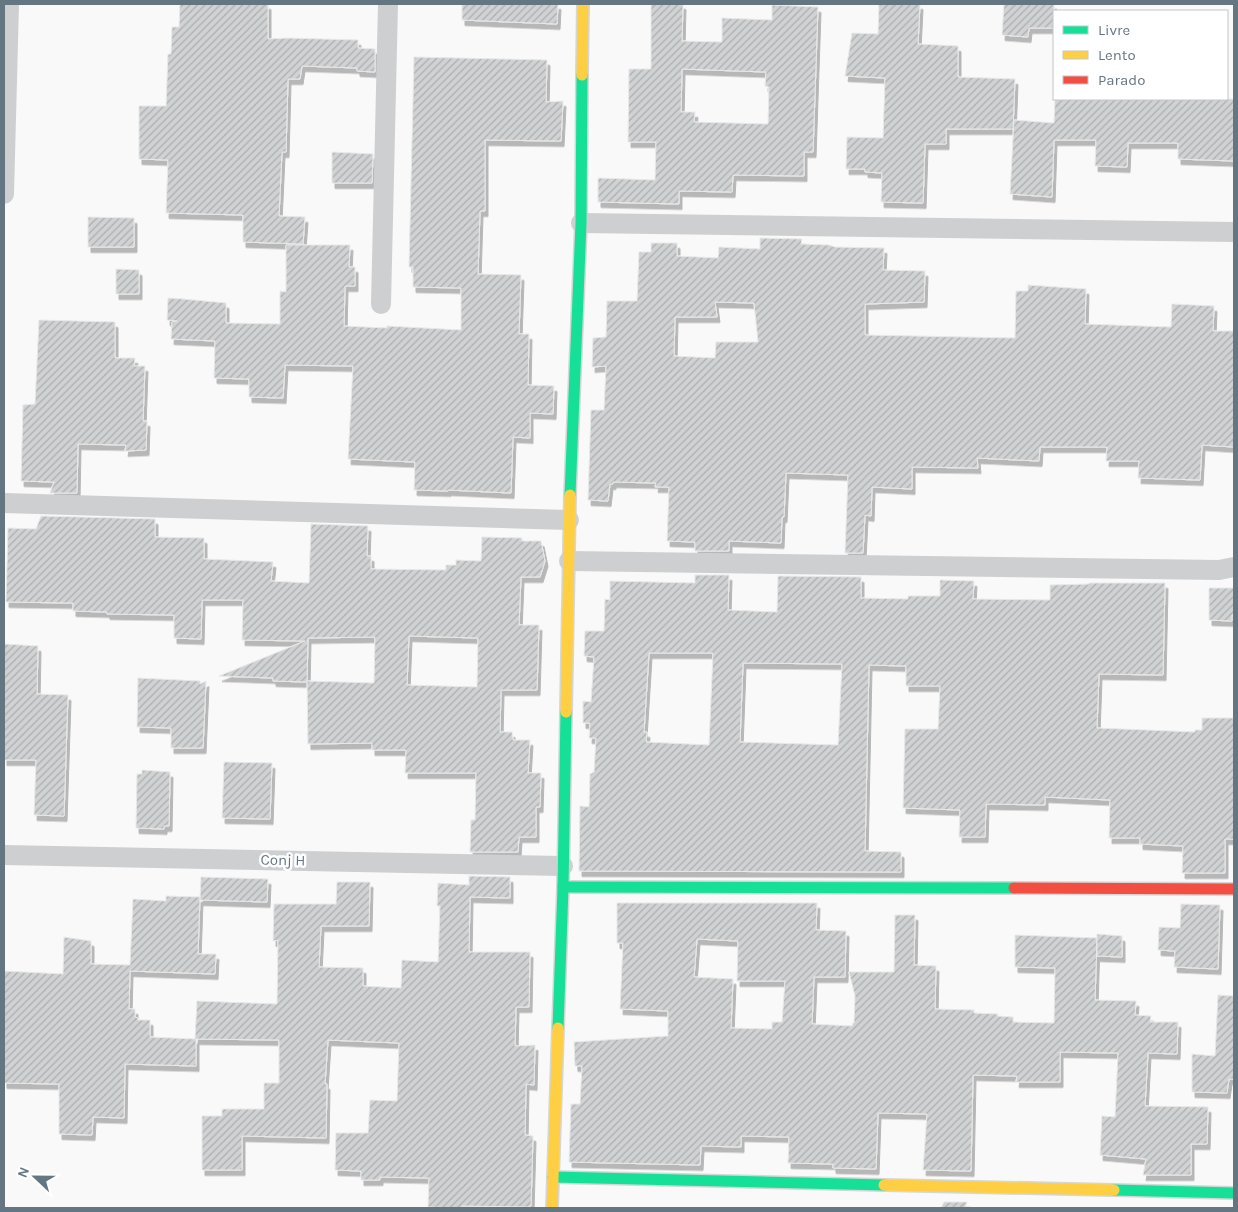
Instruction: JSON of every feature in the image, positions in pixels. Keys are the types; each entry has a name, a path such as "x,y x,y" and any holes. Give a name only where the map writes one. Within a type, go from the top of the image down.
{"street":[{"path":"4,194 9,4"},
{"path":"381,304 388,4"},
{"path":"552,1208 563,866 569,520 581,223 583,4"},
{"path":"581,223 1234,232"},
{"path":"4,503 569,520"},
{"path":"569,562 1219,570 1234,566"},
{"name":"Conj H","path":"4,855 563,866"},
{"path":"562,887 1234,889"},
{"path":"553,1177 1234,1193"}],"building":[{"path":"180,4 268,4 268,39 358,40 358,48 375,49 375,72 357,71 357,68 302,66 300,79 288,79 286,152 282,152 279,216 305,217 303,244 243,242 243,215 166,213 168,160 139,159 139,106 166,106 168,54 171,54 172,27 179,27"},
{"path":"462,4 558,4 557,24 462,20"},
{"path":"651,4 683,4 682,41 722,42 722,18 772,20 772,5 818,7 813,152 804,152 804,176 733,175 732,192 679,191 679,204 598,202 598,178 655,180 656,142 628,142 629,69 651,69","holes":["682,69 766,72 765,86 769,87 768,124 694,122 695,112 681,112"]},
{"path":"879,4 920,4 918,44 958,46 958,77 1015,79 1013,129 946,129 946,144 925,144 923,203 881,202 882,173 865,172 865,169 846,169 847,137 883,138 885,78 845,76 852,33 878,34"},
{"path":"1004,4 1054,4 1053,28 1029,28 1028,37 1002,35"},
{"path":"414,57 547,60 546,102 563,101 561,141 485,140 485,211 480,211 478,274 521,275 519,334 529,334 528,385 554,386 553,414 530,413 530,438 513,437 511,493 414,490 415,462 348,459 353,366 285,365 283,398 249,397 249,379 214,378 215,341 171,339 172,322 177,321 167,320 168,298 226,303 226,323 280,324 280,291 286,292 286,245 350,245 349,267 355,267 355,286 345,286 344,326 461,330 461,288 413,287 413,267 409,267"},
{"path":"1234,99 1234,161 1178,159 1178,143 1128,143 1127,167 1095,166 1096,140 1054,140 1052,197 1010,194 1014,120 1054,123 1055,100"},
{"path":"332,152 373,154 372,183 332,183"},
{"path":"88,217 134,218 134,247 88,247"},
{"path":"760,238 802,239 801,244 835,247 884,248 883,270 925,271 924,302 865,304 865,335 1015,338 1016,291 1028,291 1028,285 1086,289 1085,324 1171,327 1172,304 1214,306 1213,331 1234,331 1234,447 1202,445 1200,480 1138,478 1139,461 1106,461 1107,447 1040,447 1039,461 977,458 978,468 912,467 912,489 872,487 871,516 865,515 863,553 845,553 848,475 786,473 781,543 729,541 729,551 695,551 695,542 667,541 669,487 655,487 656,483 613,482 613,484 610,484 608,501 588,500 591,410 604,410 606,366 592,367 593,338 606,337 607,301 637,301 639,252 651,252 651,243 677,243 677,256 718,258 719,247 760,249","holes":["715,302 754,303 758,342 716,342 715,358 674,356 675,317 717,317"]},
{"path":"116,269 139,270 139,294 116,294"},
{"path":"39,320 115,322 115,358 135,358 134,366 145,366 143,421 147,421 146,450 125,451 126,445 78,444 77,493 50,493 54,482 21,481 23,405 35,404"},
{"path":"41,516 155,519 155,537 204,538 204,559 273,562 271,581 309,583 311,524 368,526 367,556 371,556 371,569 446,570 446,565 456,565 456,560 481,561 482,537 522,538 522,541 541,541 545,561 540,577 521,577 519,625 539,625 537,690 501,690 500,732 512,732 513,740 530,740 528,773 541,773 540,807 536,807 536,837 519,837 518,852 470,852 471,820 475,820 476,773 405,773 406,750 372,750 372,743 308,744 307,682 273,681 273,678 219,676 305,641 242,640 243,600 202,600 201,639 174,638 174,615 107,614 107,612 73,611 73,603 6,602 8,528 36,529","holes":["409,636 478,638 477,687 407,685","375,637 374,683 307,681 308,638"]},
{"path":"695,575 729,575 728,610 777,612 778,576 861,577 861,598 908,599 908,596 940,596 940,580 974,581 973,599 1050,600 1050,585 1165,583 1163,675 1099,674 1097,728 1195,732 1195,730 1202,730 1202,718 1234,718 1234,839 1225,839 1225,873 1182,873 1183,846 1140,844 1140,838 1109,838 1110,800 1045,797 1045,805 986,804 985,837 959,837 960,810 903,808 905,729 938,729 940,686 906,686 906,666 869,665 865,851 901,852 901,872 579,871 580,806 589,807 590,774 594,772 596,738 589,738 590,723 583,723 583,701 591,702 594,657 584,656 585,631 604,631 605,599 610,600 610,581 695,583","holes":["649,653 713,653 709,745 646,742 647,732 644,732","743,663 842,664 838,745 740,742"]},
{"path":"1209,588 1234,588 1234,615 1232,615 1232,621 1209,620"},
{"path":"4,644 38,646 37,694 68,695 64,816 34,815 36,760 4,760"},
{"path":"138,678 200,681 200,684 206,681 203,748 171,748 171,728 137,727"},
{"path":"224,762 272,763 270,819 222,818"},
{"path":"142,770 170,772 169,826 164,826 164,829 136,828 137,774 142,774"},
{"path":"469,876 510,877 510,898 470,897 469,952 530,952 529,1007 516,1007 515,1046 535,1045 534,1085 526,1084 525,1135 533,1136 531,1206 428,1207 429,1178 380,1177 380,1180 361,1180 361,1171 335,1170 336,1133 368,1133 370,1100 397,1101 399,1043 328,1040 325,1084 327,1084 326,1138 242,1136 242,1170 202,1170 202,1116 222,1116 222,1109 264,1109 264,1083 279,1083 279,1040 196,1039 196,1066 125,1064 124,1118 93,1117 92,1135 59,1134 59,1084 4,1083 4,971 63,974 64,937 91,941 91,964 130,965 133,899 166,901 166,896 200,897 198,954 216,954 215,974 130,971 129,1009 135,1009 135,1017 138,1020 150,1020 150,1037 195,1039 197,1001 277,1004 278,940 273,941 274,904 336,904 337,882 370,882 369,926 321,926 319,967 363,968 363,986 401,988 402,960 438,962 440,906 437,906 438,883 469,885"},
{"path":"201,877 268,879 267,902 200,900"},
{"path":"617,903 817,903 816,930 846,931 845,977 814,977 812,1024 852,1026 854,1023 855,996 849,972 894,972 895,915 915,915 914,965 936,966 935,1009 974,1010 974,1013 998,1014 997,1016 1013,1017 1013,1022 1054,1023 1055,968 1015,967 1015,935 1097,938 1095,1000 1136,1001 1135,1015 1151,1016 1150,1022 1178,1022 1177,1054 1148,1053 1145,1106 1208,1107 1207,1144 1191,1144 1191,1175 1143,1175 1146,1159 1100,1155 1102,1116 1115,1117 1118,1053 1060,1052 1060,1082 1016,1082 1017,1076 973,1075 971,1171 923,1170 927,1114 878,1113 876,1169 833,1168 833,1164 788,1163 789,1137 741,1136 741,1147 701,1146 700,1165 569,1162 571,1104 580,1104 582,1066 575,1066 574,1042 668,1036 668,1011 620,1009 623,943 617,943","holes":["697,939 738,941 737,981 785,981 782,1022 772,1022 772,1029 731,1028 733,979 694,977"]},
{"path":"1181,904 1220,905 1218,969 1174,967 1175,951 1158,950 1159,927 1180,928"},
{"path":"1097,934 1122,936 1122,957 1097,956"},
{"path":"1218,995 1234,996 1234,1079 1229,1079 1227,1093 1192,1092 1192,1054 1215,1056"},
{"path":"944,1202 967,1202 965,1208 941,1208"}],"traffic: fast":[{"path":"570,495 581,223 582,75"},
{"path":"558,1028 566,712"},
{"path":"563,887 1014,888"},
{"path":"553,1177 884,1185"},
{"path":"1114,1190 1234,1193"}],"traffic: slow":[{"path":"582,75 583,4"},
{"path":"566,712 570,495"},
{"path":"552,1208 558,1028"},
{"path":"884,1185 1114,1190"}],"traffic: jam":[{"path":"1014,888 1234,889"}]}
